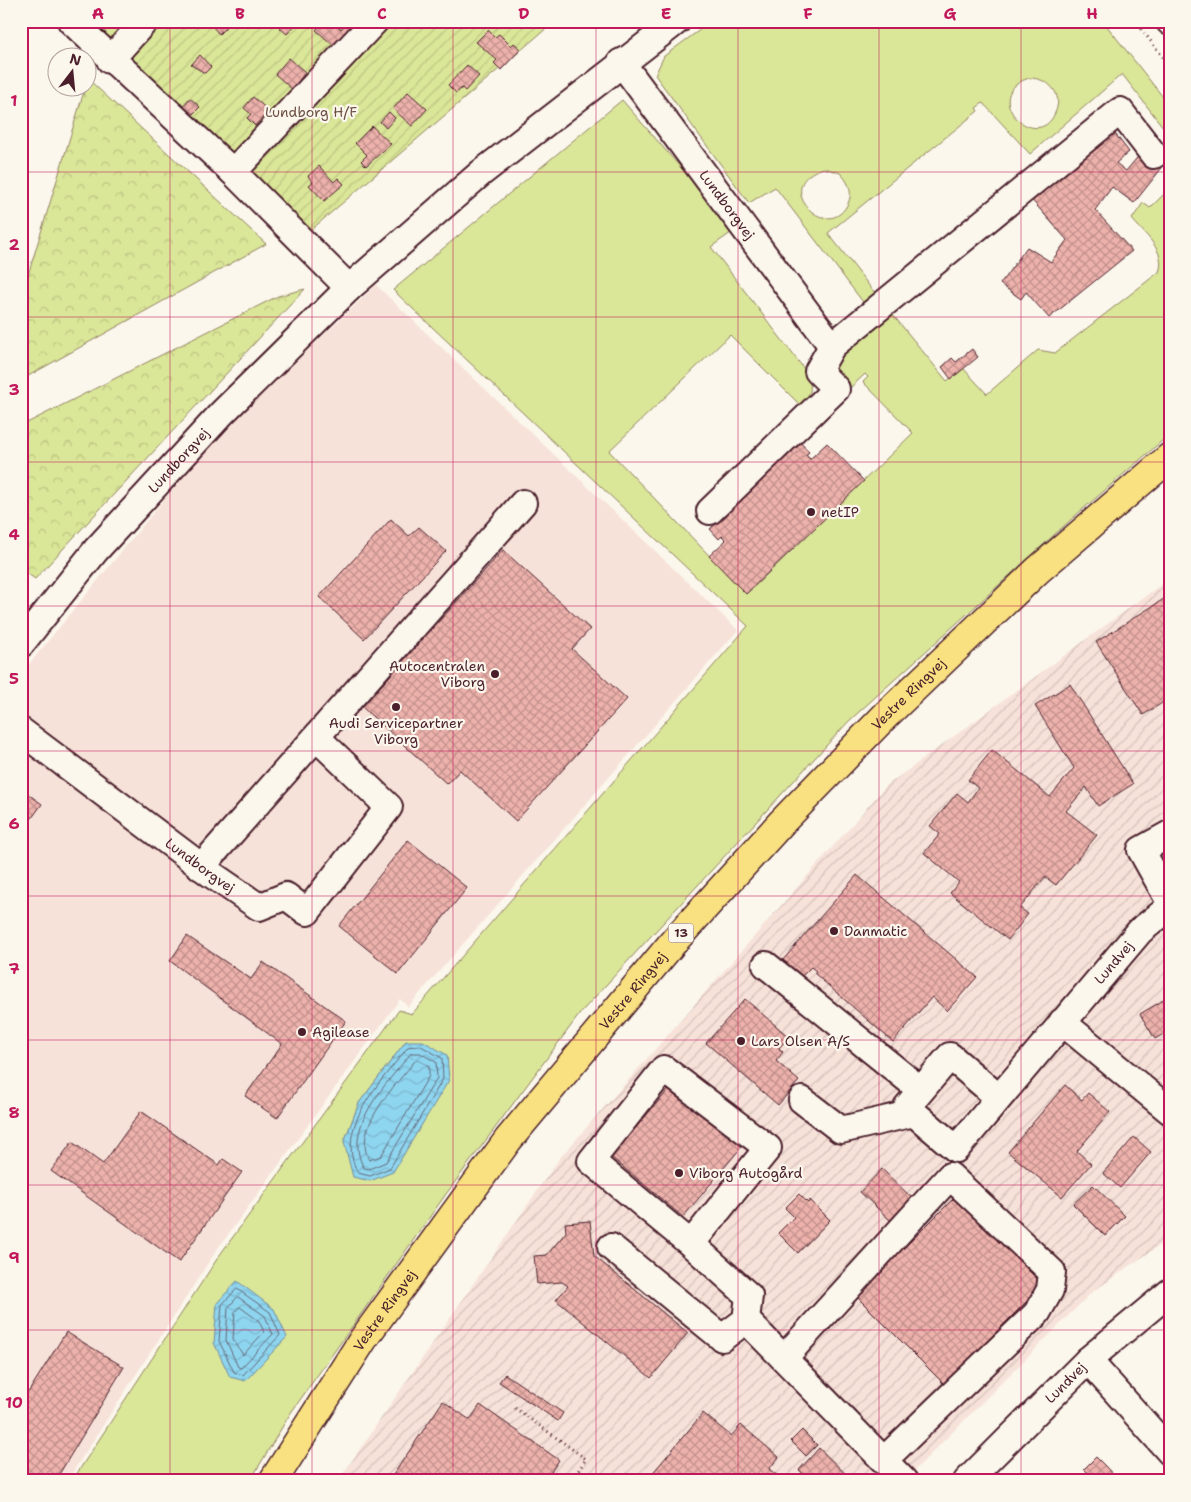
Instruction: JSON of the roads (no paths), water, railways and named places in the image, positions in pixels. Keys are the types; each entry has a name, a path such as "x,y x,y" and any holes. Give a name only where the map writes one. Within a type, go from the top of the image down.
{"main road":[{"name":"Vestre Ringvej","path":"273,1481 364,1338 508,1140 675,940 782,822 886,715 1038,570 1170,457"}],"street":[{"path":"71,21 110,60 233,172 349,288"},
{"path":"110,60 145,21"},
{"path":"233,172 374,21"},
{"name":"Lundborgvej","path":"21,644 96,550 222,413 349,288 481,173 676,21"},
{"name":"Lundborgvej","path":"621,62 832,346"},
{"path":"710,511 836,389 818,371 832,346 1120,111 1154,154"},
{"path":"201,867 523,503"},
{"name":"Lundborgvej","path":"21,731 201,867 259,907 286,896 307,912 390,807 317,738"},
{"path":"1170,834 1141,850 1170,902"},
{"name":"Lundvej","path":"918,1101 956,1149 1140,932 1170,907"},
{"path":"766,965 918,1101"},
{"path":"1062,1022 1170,1111"},
{"path":"802,1100 841,1130 918,1101 950,1056 999,1098"},
{"path":"611,1247 722,1338 746,1320 749,1296 691,1244 591,1162 664,1069 768,1148 691,1244"},
{"path":"784,1358 950,1176 1052,1272 1050,1290 1038,1313 884,1460"},
{"name":"Lundvej","path":"967,1481 1088,1360 1170,1292"},
{"path":"746,1320 904,1481"},
{"path":"1088,1360 1170,1452"}],"water":[{"path":"406,1041 423,1041 447,1055 449,1080 393,1172 370,1181 353,1177 344,1142 359,1103"},
{"path":"237,1281 274,1309 287,1337 245,1381 230,1377 214,1343 217,1303"}],"place":[{"name":"netIP","path":"811,512"},
{"name":"Autocentralen Viborg","path":"495,674"},
{"name":"Audi Servicepartner Viborg","path":"396,707"},
{"name":"Danmatic","path":"834,931"},
{"name":"Agilease","path":"302,1032"},
{"name":"Lars Olsen A/S","path":"741,1041"},
{"name":"Viborg Autogård","path":"679,1173"}],"park label":[{"name":"Lundborg H/F","path":"311,112"}]}
